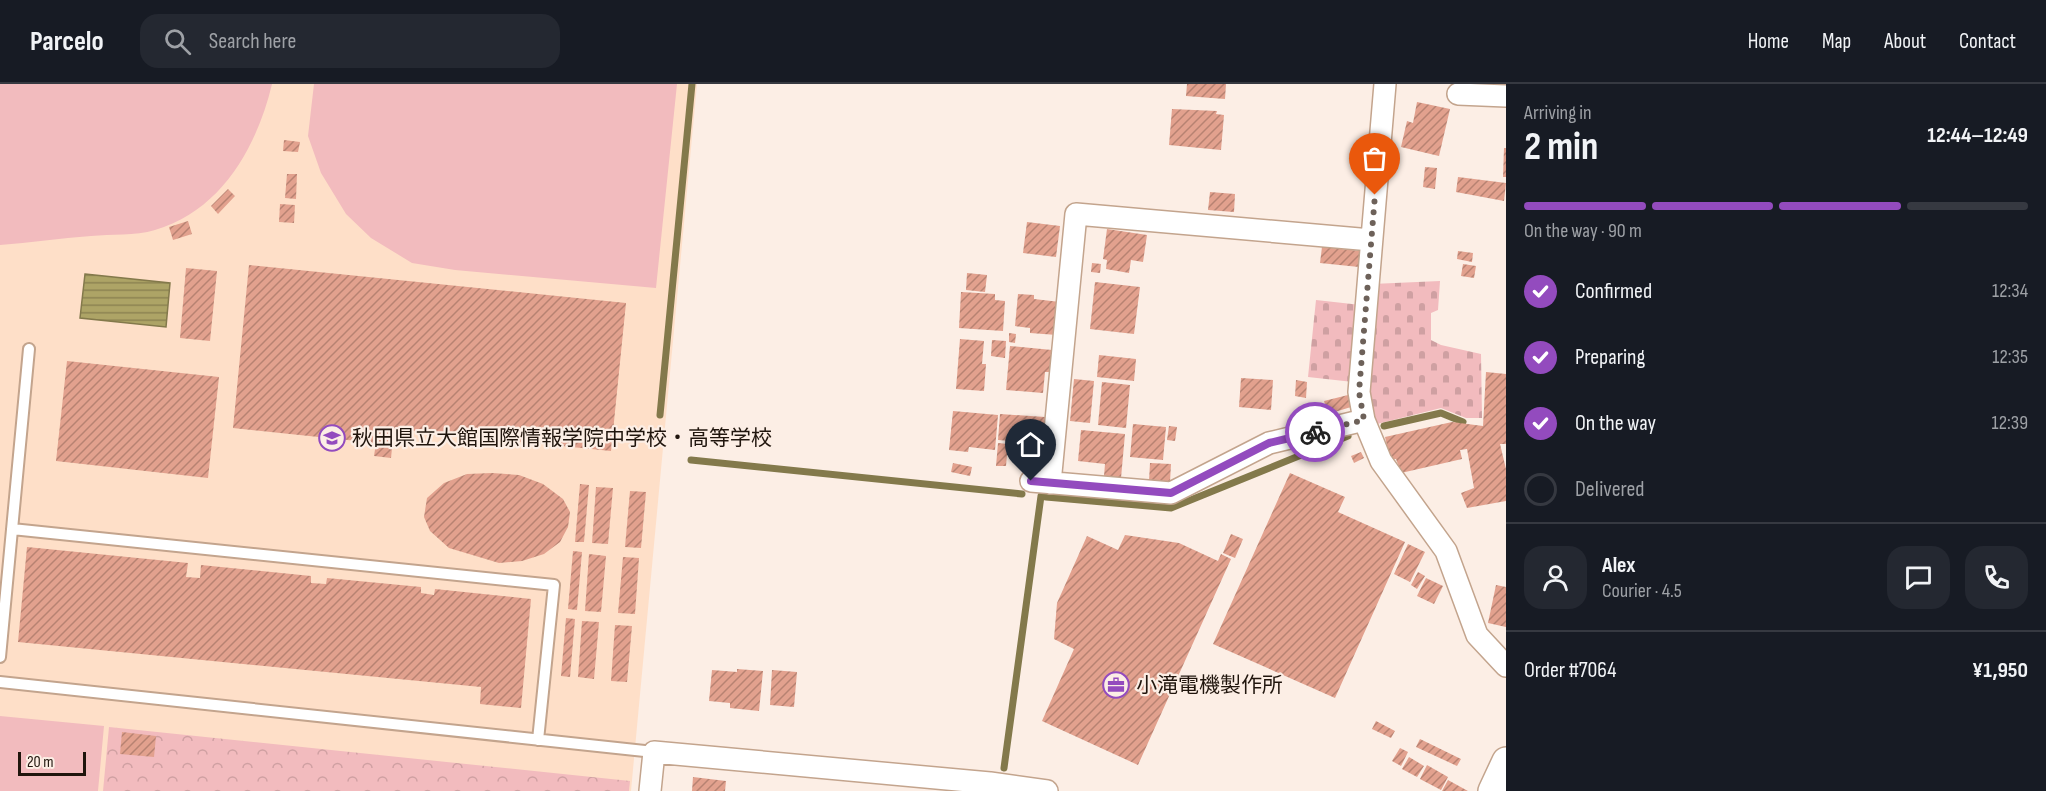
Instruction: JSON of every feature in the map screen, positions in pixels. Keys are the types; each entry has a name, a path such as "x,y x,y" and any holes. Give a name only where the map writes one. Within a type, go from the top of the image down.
{"street":[{"path":"1385,84 1359,392 1364,420 1381,461 1446,551 1477,635 1506,666"},
{"path":"1458,94 1506,96"},
{"path":"1364,420 1269,443 1171,493 1040,482 1076,214 1371,240"},
{"path":"650,791 654,753 990,783 1047,791"},
{"path":"1492,791 1506,761"}],"lane":[{"path":"0,657 29,349"},
{"path":"12,529 554,585 538,740"},
{"path":"0,682 654,753"}],"shaded area":[{"name":"秋田県立大館国際情報学院中学校・高等学校","path":"0,84 697,84 631,791 0,791"},
{"path":"85,274 170,283 166,327 80,318"}],"green space":[{"path":"0,84 272,84 257,131 233,174 199,208 178,221 155,230 139,233 0,245"},
{"path":"314,84 677,84 656,288 455,270 412,263 371,238 346,214 321,173 308,136"},
{"path":"1440,281 1438,310 1431,313 1431,340 1441,345 1481,354 1482,418 1466,418 1441,408 1373,425 1364,394 1372,284"},
{"path":"1316,300 1361,305 1353,382 1308,377"},
{"path":"0,716 104,726 98,791 0,791"},
{"path":"109,727 630,781 629,791 103,791"}],"building":[{"path":"1187,84 1226,84 1225,99 1186,96"},
{"path":"1417,102 1450,109 1439,156 1401,147 1407,121 1413,123"},
{"path":"1172,109 1217,111 1216,114 1224,115 1221,150 1169,145"},
{"path":"284,140 300,142 298,152 283,151"},
{"path":"1504,148 1506,148 1506,177 1503,177"},
{"path":"1425,167 1437,168 1435,189 1423,187"},
{"path":"287,174 297,174 296,199 285,198"},
{"path":"1458,177 1506,183 1504,201 1456,192"},
{"path":"228,189 235,196 218,214 211,206"},
{"path":"1210,192 1235,194 1234,212 1208,210"},
{"path":"280,204 295,205 294,223 279,222"},
{"path":"188,221 192,234 173,240 169,227"},
{"path":"1027,222 1060,226 1056,257 1023,253"},
{"path":"1107,229 1147,235 1143,262 1131,260 1129,273 1106,269 1107,260 1103,259"},
{"path":"1322,247 1361,251 1359,267 1320,263"},
{"path":"1458,251 1473,253 1472,262 1457,259"},
{"path":"1092,263 1101,264 1100,273 1091,272"},
{"path":"1463,264 1476,266 1474,278 1461,276"},
{"path":"249,265 626,303 611,451 394,429 391,458 374,456 376,443 233,428"},
{"path":"186,268 217,271 210,341 180,338"},
{"path":"967,273 987,275 985,292 966,290"},
{"path":"1095,282 1140,287 1134,334 1090,329"},
{"path":"961,292 995,294 995,300 1005,301 1003,331 959,328"},
{"path":"1018,294 1034,295 1034,299 1060,302 1057,335 1030,333 1030,328 1015,326"},
{"path":"1009,333 1016,334 1015,343 1009,342"},
{"path":"960,339 984,341 982,364 986,364 984,391 956,389"},
{"path":"992,340 1006,341 1005,358 991,356"},
{"path":"1010,346 1052,350 1050,372 1045,372 1043,393 1006,390"},
{"path":"1099,355 1136,359 1134,381 1097,377"},
{"path":"67,361 219,377 208,478 56,461"},
{"path":"1486,372 1506,374 1506,444 1500,444 1506,469 1506,501 1467,508 1461,493 1474,488 1467,449 1460,450 1462,459 1401,473 1396,459 1390,459 1385,437 1452,422 1483,426"},
{"path":"1241,378 1273,380 1271,410 1239,407"},
{"path":"1074,379 1094,381 1090,423 1070,421"},
{"path":"1296,380 1307,382 1306,398 1295,396"},
{"path":"1102,382 1130,385 1126,428 1098,425"},
{"path":"1348,395 1351,407 1328,414 1324,401"},
{"path":"953,411 998,415 995,450 969,447 968,452 949,450"},
{"path":"1000,414 1045,417 1042,456 1010,454 1010,441 998,440"},
{"path":"1133,424 1166,427 1163,460 1130,457"},
{"path":"1169,426 1177,427 1175,441 1167,440"},
{"path":"1081,430 1125,434 1121,478 1104,476 1105,464 1078,461"},
{"path":"998,443 1008,444 1006,466 996,466"},
{"path":"1361,452 1364,458 1354,463 1351,456"},
{"path":"953,463 972,467 970,476 951,472"},
{"path":"1150,463 1171,464 1170,482 1149,481"},
{"name":"小滝電機製作所","path":"1290,473 1345,497 1338,512 1405,542 1335,698 1213,644"},
{"path":"467,474 519,475 543,484 563,499 570,512 568,527 560,542 544,554 522,561 499,563 449,548 430,531 424,517 427,498 444,483"},
{"path":"580,484 589,485 584,542 575,542"},
{"path":"596,487 613,488 608,544 592,543"},
{"path":"630,491 646,492 641,548 625,547"},
{"path":"1231,534 1243,539 1235,558 1223,553"},
{"name":"小滝電機製作所","path":"1125,535 1179,543 1218,561 1221,554 1231,559 1138,765 1042,721 1074,649 1054,639 1057,603 1087,536 1118,550"},
{"path":"1408,544 1425,552 1410,582 1394,574"},
{"path":"27,547 188,563 186,577 200,578 201,565 311,576 311,583 326,584 327,578 421,587 421,593 434,595 435,589 531,599 521,708 480,704 481,687 18,642"},
{"path":"573,551 582,552 577,610 568,609"},
{"path":"589,554 606,556 601,612 585,611"},
{"path":"623,557 639,558 635,614 618,613"},
{"path":"1418,572 1425,576 1417,589 1411,585"},
{"path":"1426,578 1443,586 1434,604 1417,596"},
{"path":"1496,585 1506,587 1506,627 1488,623"},
{"path":"566,618 575,619 570,677 561,676"},
{"path":"582,621 599,622 594,679 578,677"},
{"path":"615,625 632,626 627,682 611,681"},
{"path":"737,669 763,671 759,711 730,708 730,703 709,701 712,670 737,672"},
{"path":"772,670 797,672 794,707 770,705"},
{"path":"1376,721 1395,731 1391,738 1372,729"},
{"path":"122,732 156,736 154,757 120,754"},
{"path":"1420,739 1461,759 1457,766 1416,747"},
{"path":"1400,748 1408,752 1401,766 1392,761"},
{"path":"1409,757 1424,766 1417,777 1402,769"},
{"path":"1427,765 1448,777 1441,790 1420,779"},
{"path":"693,777 726,781 725,791 692,791"},
{"path":"1448,780 1468,791 1442,791"}],"waterway":[{"path":"660,415 692,84"},
{"path":"1384,426 1441,413 1463,422"},
{"path":"1046,497 1171,508 1348,436"},
{"path":"691,460 1022,494"},
{"path":"1004,768 1041,496"}],"way so far":[{"path":"1315,432 1364,420 1359,392 1375,195"}],"place":[{"name":"秋田県立大館国際情報学院中学校・高等学校","path":"332,438"},
{"name":"小滝電機製作所","path":"1116,685"}],"route":[{"path":"1031,481 1171,493 1269,443 1315,432"}]}
